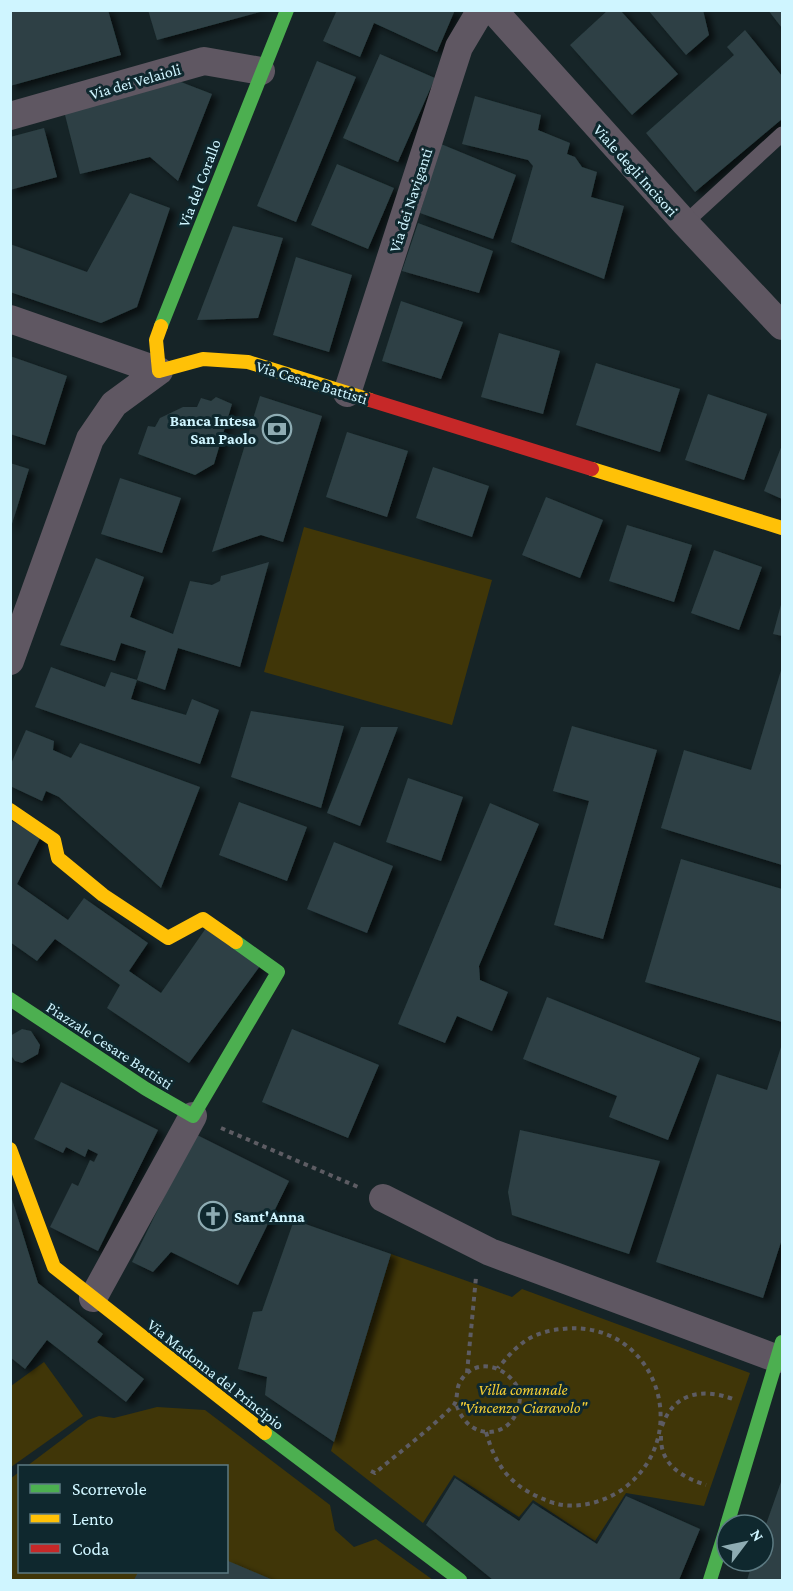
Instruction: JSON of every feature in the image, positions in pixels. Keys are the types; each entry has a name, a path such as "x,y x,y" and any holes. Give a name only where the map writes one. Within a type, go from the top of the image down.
{"street":[{"name":"Via del Corallo","path":"159,370 156,340 287,10"},
{"name":"Via dei Naviganti","path":"347,393 459,47 481,10"},
{"name":"Viale degli Incisori","path":"493,10 685,223 783,326"},
{"name":"Via dei Velaioli","path":"10,116 204,61 261,71"},
{"path":"10,319 159,370"},
{"name":"Via Cesare Battisti","path":"10,662 90,439 114,404 159,370 203,359 248,362 783,528"},
{"path":"10,810 54,840 58,858 103,895 168,938 203,919 278,972 193,1116 93,1298"},
{"name":"Piazzale Cesare Battisti","path":"10,999 146,1089 193,1116"},
{"name":"Via Madonna del Principio","path":"10,1149 54,1267 460,1581"},
{"path":"383,1198 490,1252 780,1351 731,1513"},
{"path":"710,1581 715,1565"}],"lane":[{"path":"685,223 783,134"}],"path":[{"path":"193,1116 383,1198"},
{"path":"467,1374 475,1279 490,1252"},
{"path":"498,1368 521,1344 548,1330 579,1327 609,1335 634,1352 651,1374 661,1401 660,1443 673,1469 685,1478 736,1496"},
{"path":"498,1368 516,1382 521,1403 512,1422 503,1428 486,1432 473,1428 465,1422 456,1403 460,1383 467,1374 476,1369 498,1368"},
{"path":"486,1432 492,1454 510,1479 525,1490 559,1504 587,1504 614,1496 637,1479 653,1456 666,1415 675,1404 688,1395 703,1392 719,1394 762,1410"},
{"path":"366,1468 375,1473 456,1403"}],"green space":[{"path":"304,527 492,580 452,725 264,672"},
{"name":"Villa comunale \"Vincenzo Ciaravolo\"","path":"391,1254 512,1297 522,1289 750,1373 704,1506 626,1493 595,1541 533,1500 519,1517 454,1475 423,1523 331,1451"},
{"path":"44,1362 83,1416 11,1467 11,1386"},
{"path":"157,1407 205,1410 330,1505 335,1530 354,1547 376,1539 433,1580 11,1580 10,1479 18,1473 18,1573 228,1573 228,1465 28,1465 88,1420 99,1416 114,1418"}],"building":[{"path":"10,10 108,10 121,55 10,86"},
{"path":"148,10 264,10 264,11 157,40"},
{"path":"337,10 455,10 437,52 374,23 360,57 323,41"},
{"path":"608,10 620,10 678,74 632,115 570,45"},
{"path":"648,10 703,10 709,35 686,55"},
{"path":"768,10 782,10 782,28"},
{"path":"745,30 782,76 782,119 695,192 646,133 734,55 727,47"},
{"path":"380,54 435,78 398,162 343,138"},
{"path":"317,61 356,77 296,222 257,206"},
{"path":"181,82 212,94 178,181 150,157 80,174 64,111"},
{"path":"475,96 541,115 538,130 570,143 567,154 575,157 582,167 597,172 591,197 624,206 604,279 511,242 533,166 528,160 462,144"},
{"path":"44,128 57,177 10,190 10,137"},
{"path":"441,144 516,175 493,239 420,213"},
{"path":"337,164 394,188 368,249 311,225"},
{"path":"130,193 170,208 137,307 101,323 10,292 10,244 87,272"},
{"path":"418,223 493,251 479,293 402,271"},
{"path":"233,226 283,238 258,318 197,320"},
{"path":"296,257 352,275 329,352 273,335"},
{"path":"401,301 463,322 441,379 382,361"},
{"path":"499,333 560,351 543,414 481,397"},
{"path":"10,356 67,376 45,445 10,434"},
{"path":"596,363 680,389 660,452 576,425"},
{"path":"708,394 767,414 744,480 685,460"},
{"path":"260,396 322,416 283,542 261,535 212,552"},
{"path":"216,397 232,404 214,464 195,475 138,454 148,426 155,427 160,418 183,407 197,407 201,398 211,401"},
{"path":"347,432 408,451 387,517 326,497"},
{"path":"782,445 782,499 764,491"},
{"path":"10,463 29,469 11,527 10,527"},
{"path":"433,467 489,486 472,537 416,518"},
{"path":"120,478 181,498 162,553 101,534"},
{"path":"546,497 603,520 580,578 522,555"},
{"path":"627,525 692,545 674,602 609,581"},
{"path":"714,550 762,567 739,630 691,613"},
{"path":"96,558 144,577 130,617 173,634 190,581 212,585 220,581 221,576 269,562 240,667 178,648 165,690 137,680 146,651 121,643 115,661 60,645"},
{"path":"782,601 782,636 773,634"},
{"path":"51,667 105,687 111,672 137,680 131,699 186,715 192,699 219,710 200,764 35,707"},
{"path":"782,667 782,865 661,828 684,750 751,770"},
{"path":"251,711 344,726 321,808 231,777"},
{"path":"572,726 657,750 603,939 554,925 589,801 553,791"},
{"path":"361,727 398,727 360,826 327,813"},
{"path":"26,730 54,741 53,750 71,758 80,743 200,787 161,888 59,797 46,791 42,801 10,786 10,766"},
{"path":"408,778 463,797 441,861 386,842"},
{"path":"239,802 307,827 287,881 219,855"},
{"path":"490,803 539,824 479,966 480,980 508,992 492,1031 457,1016 445,1043 398,1024"},
{"path":"10,820 41,836 17,884 68,920 84,898 148,943 129,971 161,993 206,928 260,966 189,1063 107,1008 120,985 55,939 37,961 10,942"},
{"path":"334,842 393,866 367,933 307,909"},
{"path":"681,859 782,889 782,1022 645,982"},
{"path":"547,997 700,1058 668,1140 609,1117 617,1096 523,1059"},
{"path":"22,1029 31,1031 40,1045 38,1054 22,1063 15,1061 10,1054 10,1036"},
{"path":"292,1029 379,1065 348,1138 262,1102"},
{"path":"782,1044 782,1239 763,1298 656,1262 717,1074 767,1090"},
{"path":"61,1082 158,1130 98,1251 50,1227 72,1183 78,1186 90,1160 94,1162 98,1154 88,1149 85,1157 66,1147 63,1153 34,1139"},
{"path":"520,1130 660,1161 629,1254 512,1215 508,1192"},
{"name":"Sant'Anna","path":"195,1134 289,1181 238,1285 171,1252 153,1272 132,1262"},
{"path":"12,1199 38,1283 103,1334 97,1342 144,1379 126,1402 47,1340 25,1369 10,1357"},
{"path":"294,1220 391,1254 334,1442 265,1395 267,1377 238,1369 253,1312 262,1311"},
{"path":"455,1478 519,1521 533,1503 597,1544 626,1496 700,1529 679,1580 493,1580 426,1525"},
{"path":"782,1479 782,1580 747,1580 749,1573 775,1573 775,1513 770,1513"},
{"path":"228,1561 273,1580 134,1580 138,1573 228,1573"}],"traffic: fast":[{"path":"161,326 287,10"},
{"path":"10,999 146,1089 193,1116 278,972 236,942"},
{"path":"731,1513 782,1342"},
{"path":"265,1433 460,1580"},
{"path":"710,1580 715,1564"}],"traffic: slow":[{"path":"161,326 156,340 159,371 203,359 248,362 370,400"},
{"path":"592,469 782,528"},
{"path":"10,810 54,840 58,858 103,895 168,938 203,919 236,942"},
{"path":"10,1149 54,1267 265,1433"}],"traffic: jam":[{"path":"370,400 592,469"}],"place":[{"name":"Banca Intesa San Paolo","path":"277,429"},
{"name":"Sant'Anna","path":"213,1216"}]}
